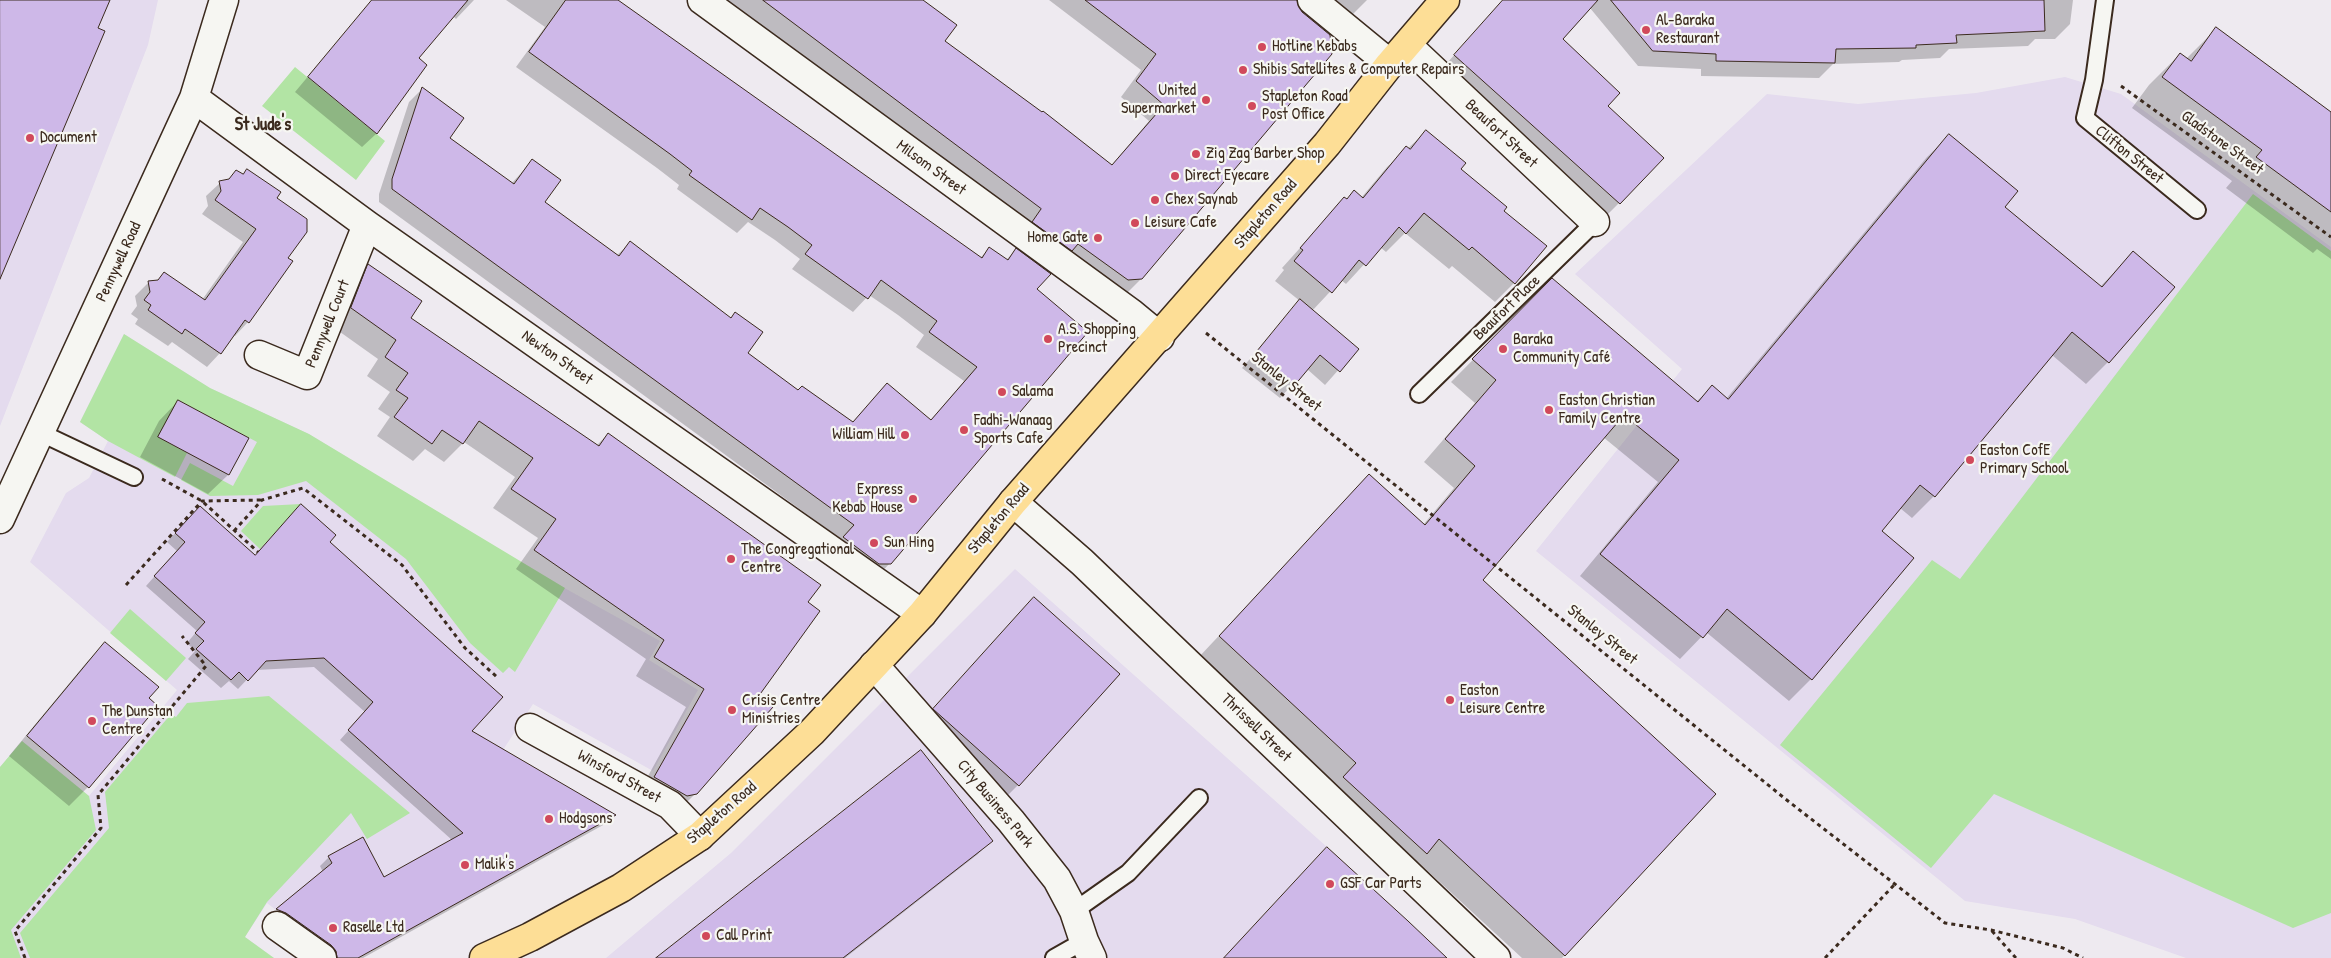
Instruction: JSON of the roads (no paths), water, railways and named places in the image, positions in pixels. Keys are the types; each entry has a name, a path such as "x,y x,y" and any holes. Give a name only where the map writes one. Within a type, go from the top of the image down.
{"main road":[{"name":"Stapleton Road","path":"491,957 621,888 700,836 812,732 922,614 1012,502 1160,337 1327,144 1446,0"}],"street":[{"name":"Pennywell Road","path":"0,519 194,98 224,0"},
{"name":"Milsom Street","path":"702,0 1131,313 1160,337"},
{"name":"Beaufort Street","path":"1312,0 1399,55 1595,222"},
{"name":"Newton Street","path":"194,98 367,225 922,614"},
{"name":"Pennywell Court","path":"259,356 307,375 367,225"},
{"name":"Thrissell Street","path":"1012,502 1082,562 1496,958"},
{"name":"City Business Park","path":"874,665 1028,842 1057,879 1074,911 1088,950"},
{"name":"Winsford Street","path":"530,728 670,805 700,836"},
{"path":"277,926 322,958"}],"lane":[{"name":"Clifton Street","path":"2106,0 2094,80 2085,118 2196,210"},
{"name":"Beaufort Place","path":"1419,394 1595,222"},
{"path":"41,433 134,477"},
{"path":"1074,911 1128,873 1199,798"},
{"path":"1054,958 1088,950"}],"place":[{"name":"Al-Baraka Restaurant","path":"1646,30"},
{"name":"Hotline Kebabs","path":"1262,47"},
{"name":"Shibis Satellites & Computer Repairs","path":"1243,70"},
{"name":"United Supermarket","path":"1206,100"},
{"name":"Stapleton Road Post Office","path":"1252,106"},
{"name":"Document","path":"30,138"},
{"name":"Zig Zag Barber Shop","path":"1196,154"},
{"name":"Direct Eyecare","path":"1175,176"},
{"name":"Chex Saynab","path":"1155,200"},
{"name":"Leisure Cafe","path":"1135,223"},
{"name":"Home Gate","path":"1098,238"},
{"name":"A.S. Shopping Precinct","path":"1048,339"},
{"name":"Baraka Community Café","path":"1503,349"},
{"name":"Salama","path":"1002,392"},
{"name":"Easton Christian Family Centre","path":"1549,410"},
{"name":"Fadhi-Wanaag Sports Cafe","path":"964,430"},
{"name":"William Hill","path":"905,435"},
{"name":"Easton CofE Primary School","path":"1970,460"},
{"name":"Express Kebab House","path":"913,499"},
{"name":"Sun Hing","path":"874,543"},
{"name":"The Congregational Centre","path":"731,559"},
{"name":"Easton Leisure Centre","path":"1450,700"},
{"name":"Crisis Centre Ministries","path":"732,710"},
{"name":"The Dunstan Centre","path":"92,721"},
{"name":"Hodgsons","path":"549,819"},
{"name":"Malik's","path":"465,865"},
{"name":"GSF Car Parts","path":"1330,884"},
{"name":"Raselle Ltd","path":"333,928"},
{"name":"Call Print","path":"706,936"}],"district":[{"name":"St Jude's","path":"263,125"}]}
